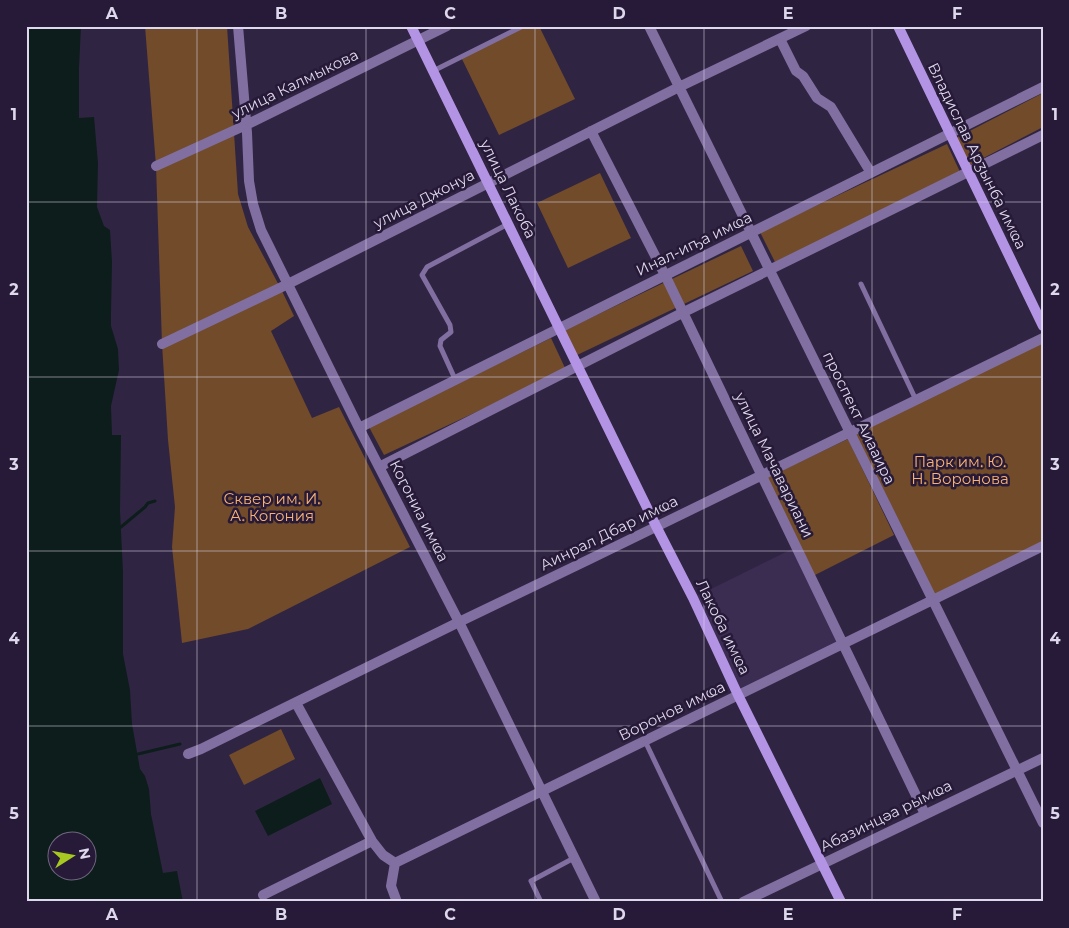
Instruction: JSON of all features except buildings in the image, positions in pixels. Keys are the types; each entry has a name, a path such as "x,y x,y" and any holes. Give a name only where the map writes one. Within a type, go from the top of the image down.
{"main road":[{"name":"улица Лакоба","path":"411,26 578,365"},
{"name":"Владислав Арӡынба имҩа","path":"898,26 1043,326"},
{"name":"Лакоба имҩа","path":"578,365 841,902"}],"street":[{"name":"Коӷониа имҩа","path":"238,26 247,133 248,180 252,204 261,230 359,428 459,622 596,902"},
{"name":"улица Калмыкова","path":"156,166 246,126 447,26"},
{"name":"проспект Аиааира","path":"649,26 1043,823"},
{"name":"улица Джонуа","path":"162,344 288,284 679,87 806,26"},
{"path":"780,39 796,71 803,76 817,98 831,107 871,173"},
{"name":"Инал-иҧа имҩа","path":"359,428 1043,87"},
{"name":"улица Мачавариани","path":"591,131 684,312 925,814"},
{"path":"379,467 684,312 1043,136"},
{"name":"Аинрал Дбар имҩа","path":"188,754 1043,338"},
{"name":"Воронов имҩа","path":"395,863 1043,546"},
{"path":"296,703 372,841 383,855 395,863 391,886 397,902"},
{"name":"Абазинцәа рымҩа","path":"743,902 1043,758"},
{"path":"263,895 372,841"}],"lane":[{"path":"433,71 523,26"},
{"path":"455,379 440,346 441,340 451,332 450,325 422,275 427,267 509,224"},
{"path":"861,284 916,400"},
{"path":"644,741 722,902"},
{"path":"540,902 530,881 574,858"}],"shaded area":[{"path":"26,26 81,26 79,118 94,117 98,163 97,207 104,226 110,230 112,262 111,326 118,349 119,370 111,406 112,435 121,435 120,511 123,572 123,654 130,690 132,724 140,769 145,776 149,789 151,814 163,873 177,871 183,902 26,902"},
{"path":"796,547 843,644 738,695 693,598"},
{"path":"320,778 332,804 268,836 255,811"}],"green space":[{"name":"Сквер им. И. А. Когония","path":"145,26 227,26 238,194 248,227 294,316 271,331 312,418 339,407 410,547 248,629 182,643 172,547 175,507 168,440 162,344 156,166"},
{"path":"522,26 539,26 575,99 499,135 461,57"},
{"path":"1043,93 1043,127 970,165 956,138"},
{"path":"947,144 961,174 775,262 760,232"},
{"path":"600,173 631,238 568,268 537,203"},
{"path":"741,246 753,271 575,356 563,331"},
{"path":"551,338 566,370 384,455 369,427"},
{"name":"Парк им. Ю. Н. Воронова","path":"1043,338 1043,546 932,600 849,432"},
{"path":"848,439 894,535 813,576 766,478"},
{"path":"281,729 295,759 244,785 229,755"}],"waterway":[{"path":"121,527 148,503 155,501"},
{"path":"138,754 180,744"}]}
